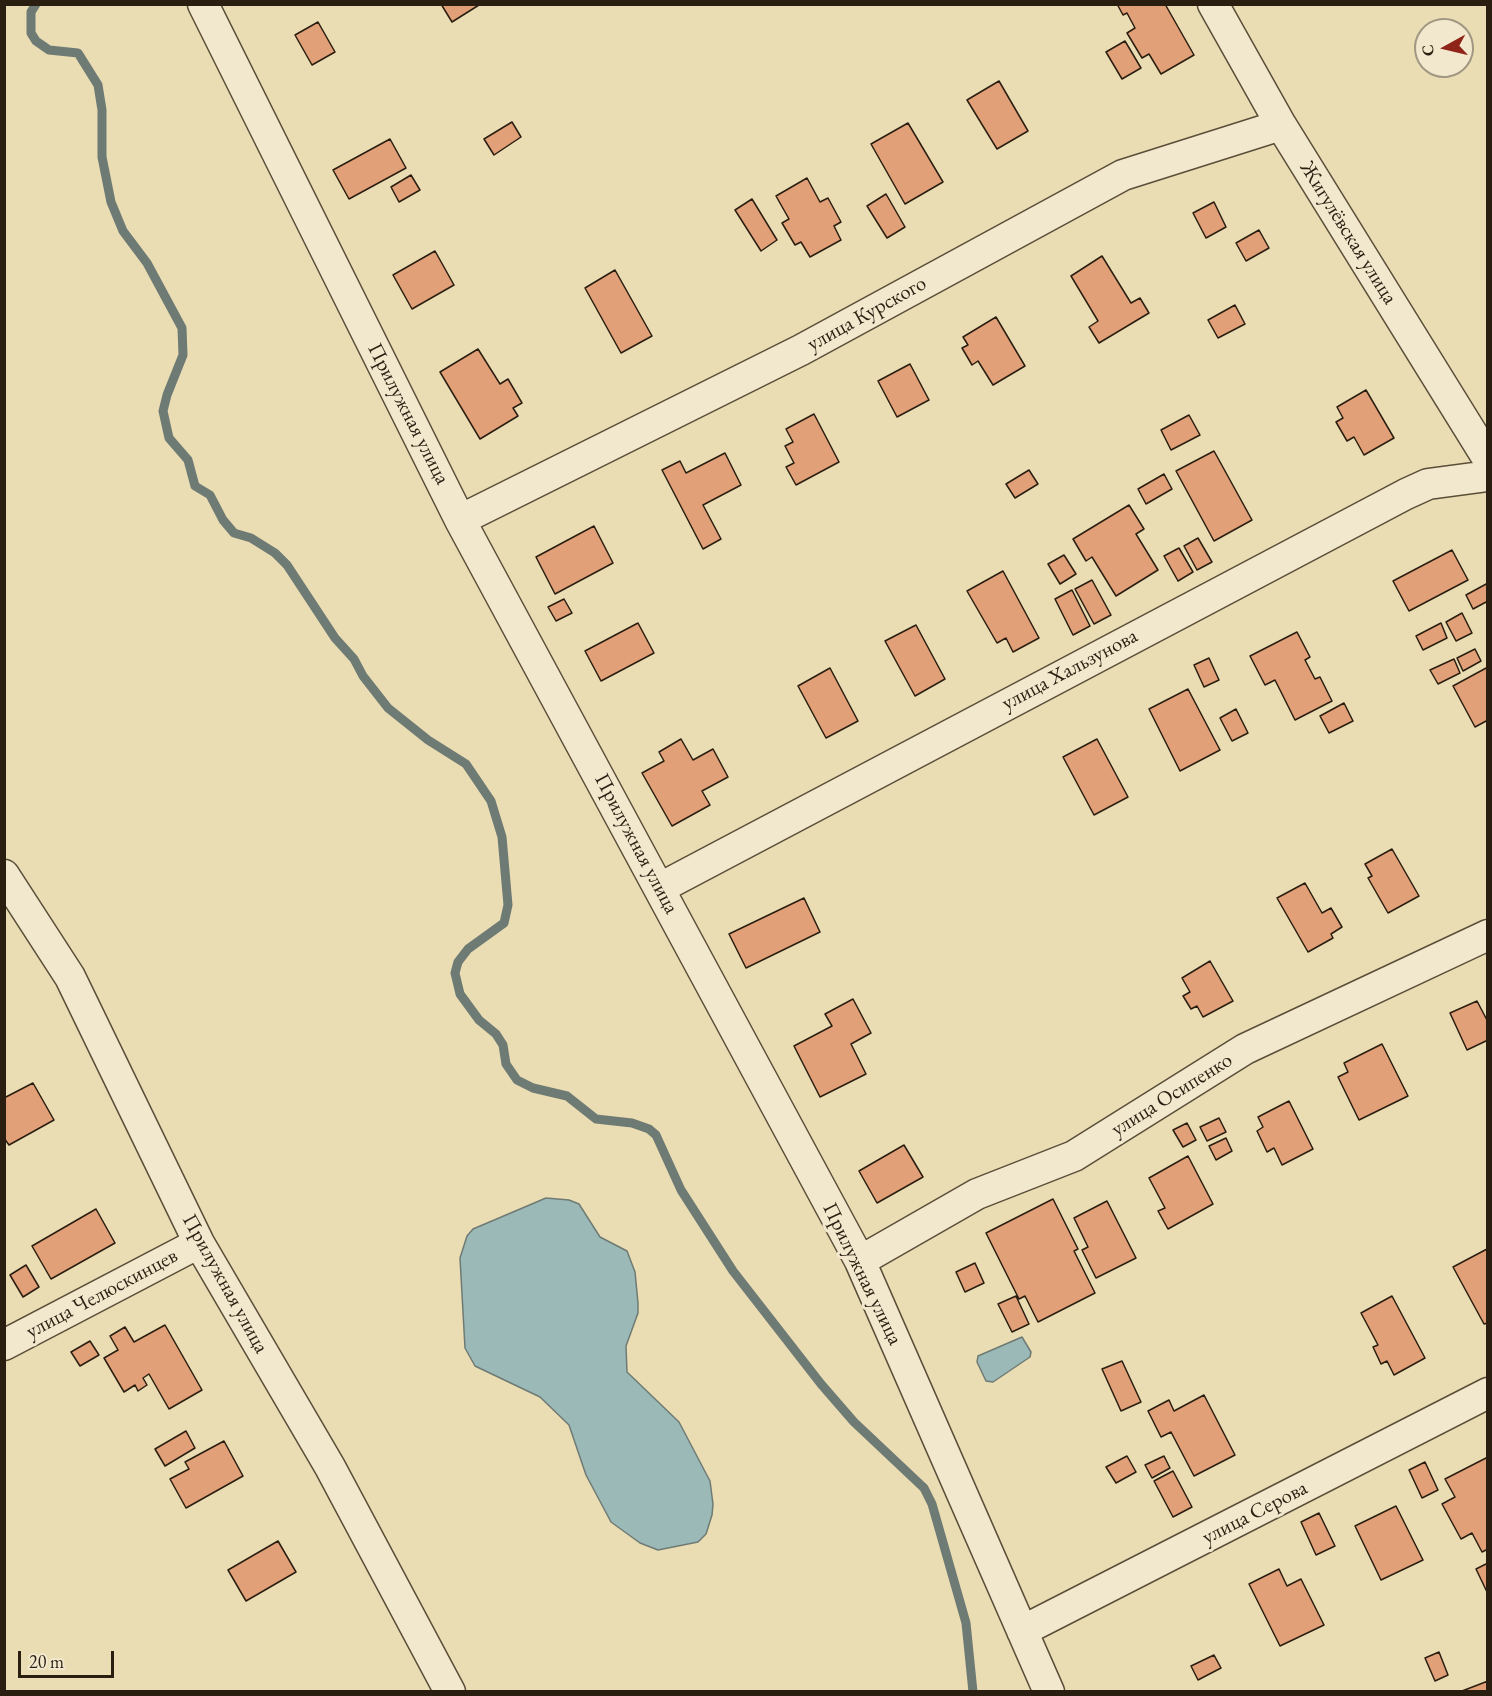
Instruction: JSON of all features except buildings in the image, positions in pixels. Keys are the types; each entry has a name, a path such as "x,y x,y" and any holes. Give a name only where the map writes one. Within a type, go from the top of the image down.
{"street":[{"name":"Жигулёвская улица","path":"1213,4 1281,125 1488,459"},
{"name":"Прилужная улица","path":"203,5 460,520 860,1261 1049,1692"},
{"name":"улица Курского","path":"460,520 801,350 1122,175 1281,125"},
{"name":"улица Хальзунова","path":"660,888 1413,491 1428,484 1488,476"},
{"name":"Прилужная улица","path":"4,875 70,976 199,1243 330,1467 450,1692"},
{"name":"улица Осипенко","path":"860,1261 977,1194 1074,1156 1245,1049 1488,935"},
{"name":"улица Челюскинцев","path":"4,1345 199,1243"},
{"name":"улица Серова","path":"1022,1631 1488,1393"}],"water":[{"path":"546,1198 569,1200 579,1204 600,1237 627,1251 635,1272 638,1313 626,1346 627,1372 679,1422 710,1481 712,1515 706,1534 698,1542 658,1550 640,1543 611,1522 586,1475 569,1425 540,1397 475,1366 465,1348 460,1258 467,1236 473,1229"},
{"path":"1022,1337 1031,1352 1030,1357 993,1382 986,1381 977,1362 978,1356"}],"waterway":[{"path":"36,4 31,12 31,33 36,41 49,50 78,53 98,85 102,110 102,157 111,202 123,231 147,263 182,328 183,355 163,411 169,438 188,460 195,486 210,495 223,520 234,533 251,538 275,553 287,565 335,638 354,659 363,676 388,708 428,740 466,764 491,801 502,837 508,905 504,923 468,949 458,962 455,973 460,994 479,1020 496,1034 503,1045 506,1064 517,1080 533,1088 567,1096 596,1119 632,1123 649,1129 656,1135 681,1190 733,1271 821,1384 854,1422 924,1488 932,1504 966,1623 973,1692"}]}
